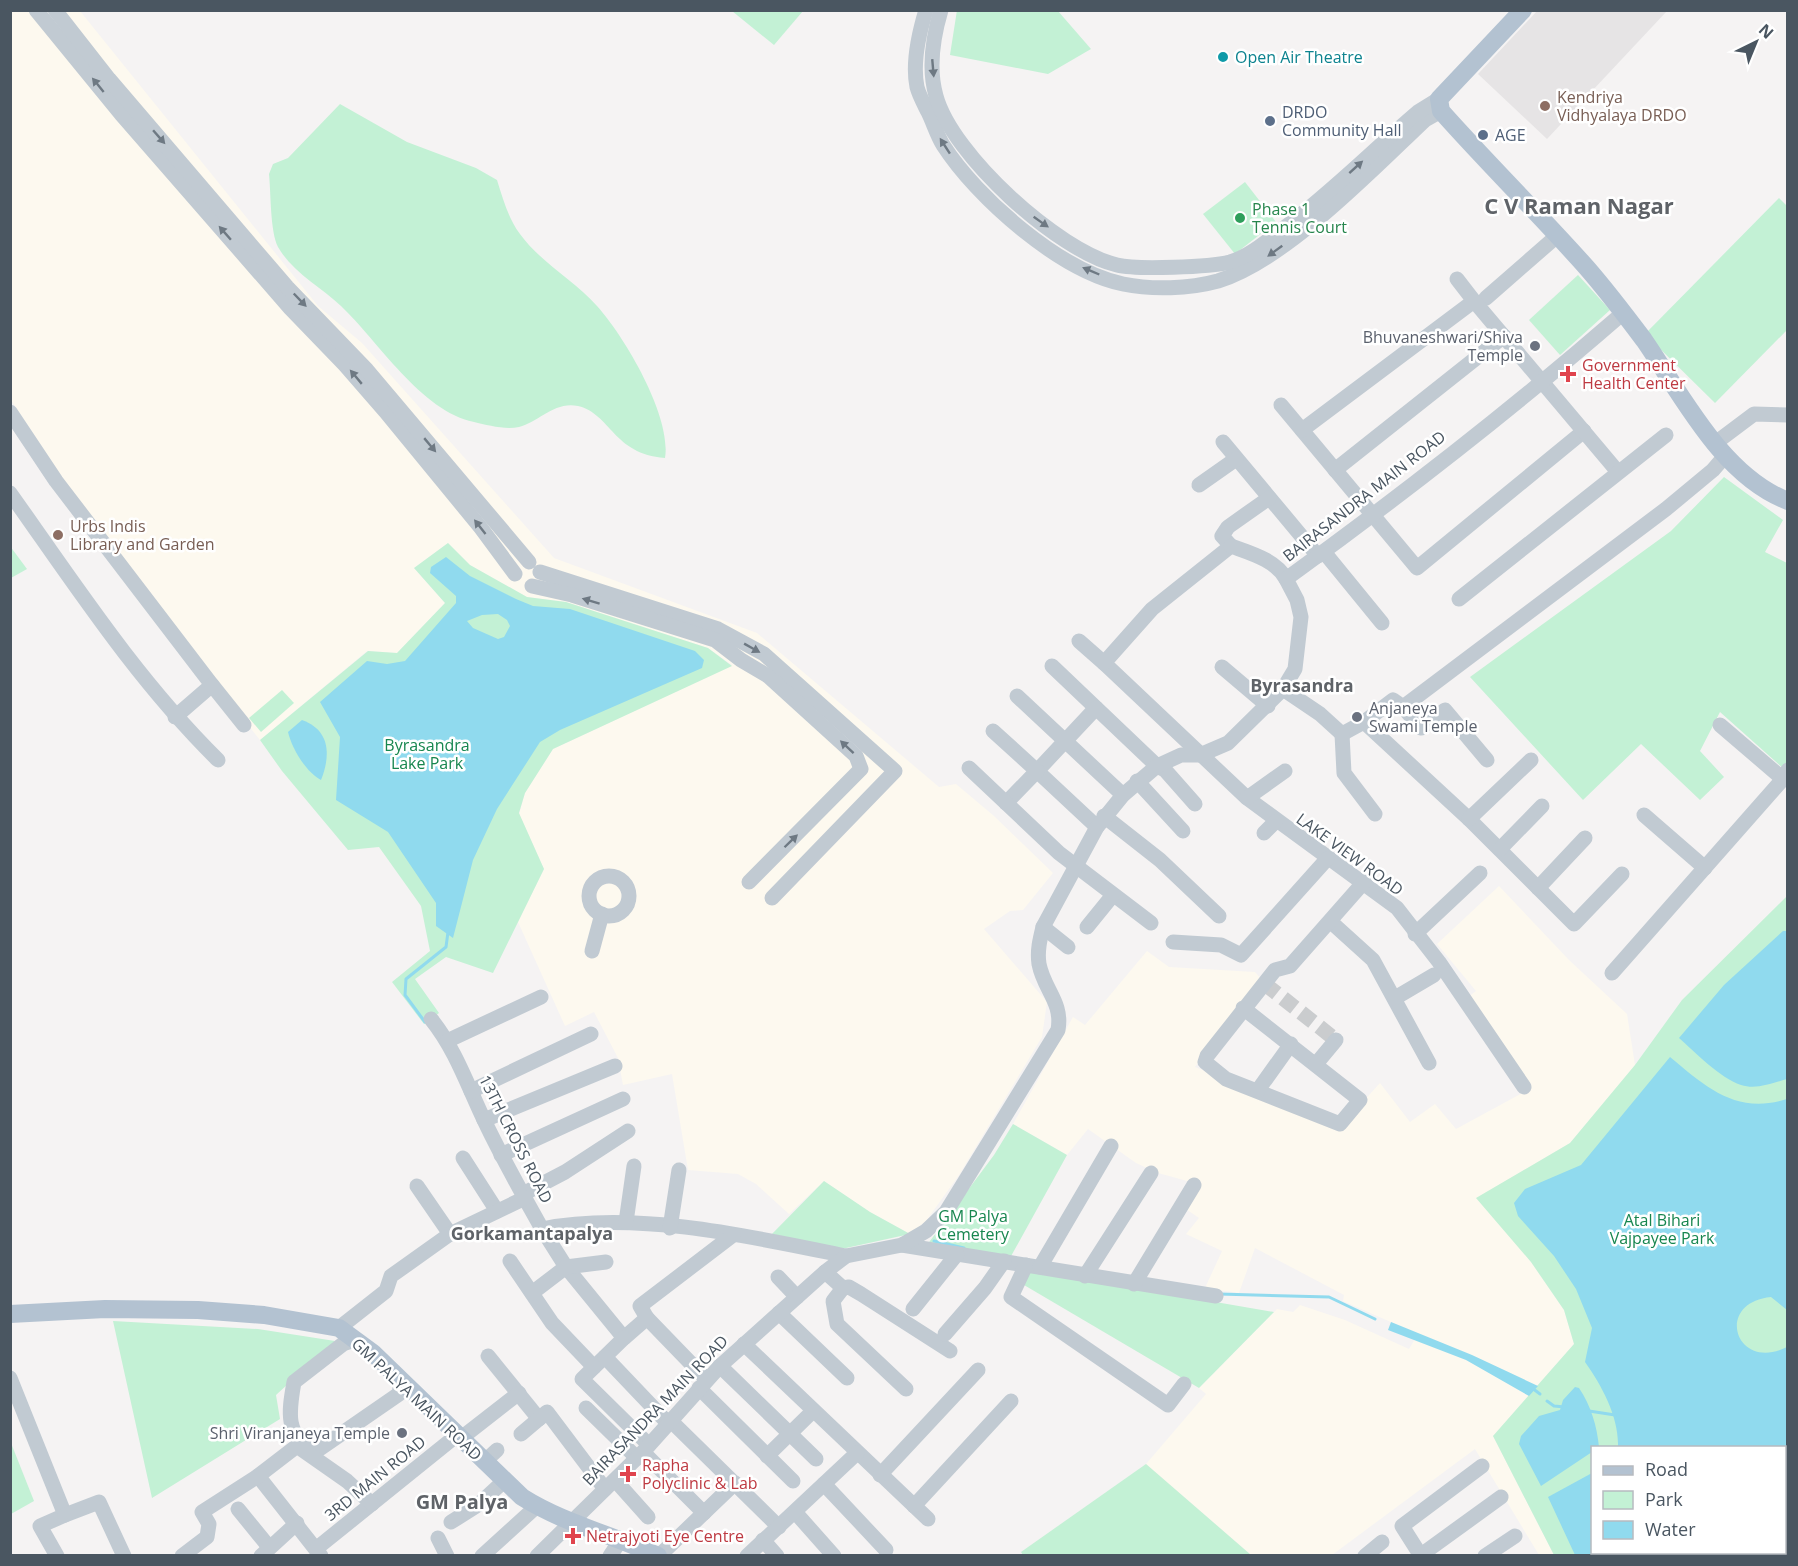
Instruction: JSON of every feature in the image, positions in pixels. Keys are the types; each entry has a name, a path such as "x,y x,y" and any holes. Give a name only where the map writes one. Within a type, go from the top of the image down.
{"main road":[{"path":"1523,10 1440,105 1588,269 1623,313 1720,451 1778,497 1788,501"},
{"name":"GM PALYA MAIN ROAD","path":"10,1314 105,1309 198,1310 264,1315 339,1328 373,1353 458,1437 489,1454 504,1480 537,1506 574,1521 615,1548 651,1554"}],"street":[{"path":"36,10 121,114 283,300 385,411 481,528 515,574 520,585 572,595 715,640 741,660 768,676 821,722 856,756 861,769 860,776 876,792"},
{"path":"55,10 109,79 286,286 367,370 534,567 539,579 532,586"},
{"path":"926,10 918,45 917,87 942,144 992,203 1059,257 1122,284 1188,286 1242,272 1271,254 1410,119 1440,105"},
{"path":"941,10 932,55 936,96 960,141 999,188 1015,202 1072,244 1093,256 1116,265 1140,268 1230,262 1262,245 1316,210"},
{"path":"1302,430 1480,299 1557,236"},
{"path":"1457,279 1480,299 1504,336 1618,472"},
{"name":"BAIRASANDRA MAIN ROAD","path":"546,1553 574,1521 643,1452 703,1383 825,1272 846,1256 902,1245 926,1231 946,1212 1059,1030 1060,1011 1039,964 1039,945 1043,927 1101,822 1137,781 1157,766 1181,755 1200,755 1228,743 1268,706 1283,689 1295,669 1301,617 1297,600 1286,579 1373,515 1543,381 1623,313"},
{"path":"1335,470 1504,336"},
{"path":"1281,405 1417,568 1584,431"},
{"path":"11,413 56,481 244,724"},
{"path":"1403,706 1666,509 1713,470 1720,451 1754,414 1788,415"},
{"path":"1720,451 1754,422 1764,420 1788,426"},
{"path":"1459,599 1666,435"},
{"path":"1223,442 1269,498 1382,623"},
{"path":"1199,486 1236,459"},
{"path":"10,493 96,616 175,717 218,760"},
{"path":"1269,498 1228,527 1222,536 1231,546 1267,561 1282,572 1286,579"},
{"path":"1104,663 1152,609 1231,546"},
{"path":"515,574 518,566 534,567 718,629 764,654 895,771 772,898"},
{"path":"1079,641 1200,755"},
{"path":"1052,666 1157,766 1165,770 1195,804"},
{"path":"1222,667 1268,706"},
{"path":"175,717 212,685"},
{"path":"1283,689 1320,714 1342,734 1344,774 1375,814"},
{"path":"1017,696 1123,795"},
{"path":"1342,734 1364,722 1393,700 1403,706 1421,728 1445,710 1487,760"},
{"path":"1006,803 1096,708"},
{"path":"1364,722 1469,819 1574,924 1622,874"},
{"path":"1612,974 1786,774 1720,725"},
{"path":"993,731 1037,771 1101,822 1161,861 1219,916"},
{"path":"749,882 808,825 875,754"},
{"name":"LAKE VIEW ROAD","path":"1200,755 1247,798 1270,827 1364,882 1397,908 1439,962 1524,1087"},
{"path":"1469,819 1531,760"},
{"path":"969,768 1075,866 1151,923"},
{"path":"1247,798 1285,771"},
{"path":"1137,781 1183,831"},
{"path":"1500,849 1542,806"},
{"path":"1644,815 1705,868"},
{"path":"808,825 825,843"},
{"path":"1538,888 1585,838"},
{"path":"1173,942 1221,945 1241,956 1327,859"},
{"path":"1415,934 1480,873"},
{"path":"1255,1000 1292,1044 1360,1100 1340,1124 1226,1079 1205,1062 1207,1056 1255,1000 1275,970 1290,966 1364,882"},
{"path":"1088,927 1113,895"},
{"path":"592,951 602,914"},
{"path":"1331,922 1373,960 1429,1063"},
{"path":"1043,927 1068,947"},
{"path":"1395,998 1434,975"},
{"path":"447,1041 541,997"},
{"name":"13TH CROSS ROAD","path":"430,1019 447,1041 501,1155 542,1229 575,1222 626,1222 733,1235 846,1256"},
{"path":"471,1091 591,1034"},
{"path":"1317,1064 1336,1040"},
{"path":"1258,1090 1292,1044"},
{"path":"484,1120 615,1066"},
{"path":"501,1155 623,1099"},
{"path":"339,1328 386,1291 391,1276 450,1234 524,1196 628,1131"},
{"path":"1111,1146 1011,1297 1168,1405 1184,1384"},
{"path":"463,1158 497,1211"},
{"path":"626,1222 634,1166"},
{"path":"670,1228 679,1170"},
{"path":"1085,1276 1150,1173"},
{"path":"1134,1284 1194,1185"},
{"path":"417,1186 450,1234"},
{"path":"542,1229 546,1239 566,1267 624,1338"},
{"path":"733,1235 683,1282 640,1306 647,1318 703,1383 767,1456 793,1481"},
{"path":"902,1245 1216,1296"},
{"path":"913,1309 957,1254"},
{"path":"510,1261 552,1323 664,1419 670,1421 779,1527"},
{"path":"531,1293 566,1267 606,1262"},
{"path":"945,1334 1004,1262"},
{"path":"825,1272 843,1288"},
{"path":"778,1277 797,1297"},
{"path":"906,1389 837,1324 834,1319 833,1301 843,1288 849,1287 861,1294 950,1351"},
{"path":"779,1313 847,1378"},
{"path":"647,1318 582,1379 643,1452 704,1513"},
{"path":"355,1340 343,1344 294,1382 288,1414 291,1428 310,1449 315,1452 399,1394 401,1382"},
{"path":"744,1344 928,1520"},
{"path":"488,1356 539,1419"},
{"path":"720,1366 816,1459"},
{"path":"880,1474 978,1370"},
{"path":"10,1378 65,1515"},
{"name":"3RD MAIN ROAD","path":"319,1552 372,1504 458,1437 519,1394"},
{"path":"914,1506 1011,1401"},
{"path":"586,1408 643,1452"},
{"path":"767,1456 813,1411"},
{"path":"521,1434 547,1412 610,1485 648,1517"},
{"path":"182,1556 207,1537 209,1524 202,1512 258,1476 297,1446 347,1481 372,1504"},
{"path":"747,1556 857,1453"},
{"path":"1482,1466 1402,1526 1421,1555 1501,1497"},
{"path":"258,1476 319,1552"},
{"path":"451,1522 478,1505 504,1480"},
{"path":"651,1554 704,1513 735,1483"},
{"path":"824,1484 886,1550"},
{"path":"57,1556 40,1526 99,1502 124,1556"},
{"path":"482,1556 537,1506"},
{"path":"238,1509 265,1551 297,1523"},
{"path":"795,1512 834,1556"},
{"path":"1485,1556 1515,1536"},
{"path":"438,1538 447,1556"},
{"path":"764,1540 777,1556"},
{"path":"1365,1556 1382,1542"}],"shaded area":[{"path":"10,11 80,11 318,306 362,343 554,558 757,633 939,787 956,784 994,816 1053,873 1023,910 1010,911 984,929 1047,1002 1042,1037 959,1175 926,1221 910,1234 870,1212 824,1181 789,1214 756,1184 738,1174 688,1170 672,1074 623,1085 618,1058 594,1012 565,1026 518,922 544,869 519,814 525,793 553,749 732,665 708,648 566,602 527,597 470,565 448,543 414,568 445,603 397,653 367,651 260,740 180,640 65,482 11,400"},
{"name":"Kendriya Vidhyalaya DRDO","path":"1537,11 1667,11 1547,139 1478,74"},
{"path":"1499,886 1569,960 1627,1014 1635,1065 1570,1143 1477,1198 1531,1262 1564,1310 1574,1344 1493,1436 1554,1555 1539,1555 1475,1449 1332,1555 1251,1555 1146,1464 1206,1394 1199,1388 1277,1309 1293,1312 1300,1305 1345,1320 1409,1349 1418,1334 1343,1301 1344,1295 1255,1248 1239,1293 1205,1288 1222,1251 1186,1234 1199,1218 1183,1207 1198,1184 1158,1173 1136,1163 1088,1129 1067,1155 1013,1124 1073,1017 1085,1025 1147,951 1169,967 1255,972 1262,980 1195,1067 1341,1126 1380,1083 1410,1122 1435,1104 1456,1129 1528,1090 1467,998 1476,991 1437,944"}],"green space":[{"path":"957,10 1058,11 1091,49 1048,74 950,55"},
{"path":"732,11 803,11 774,45"},
{"path":"340,104 407,142 476,168 497,180 509,215 520,234 537,253 597,306 633,357 654,400 661,421 665,441 665,458 648,455 634,449 623,442 589,410 578,406 561,406 514,428 490,426 455,415 418,390 341,306 291,264 275,240 269,174 273,164 288,158"},
{"name":"Phase 1 Tennis Court","path":"1245,182 1276,222 1235,254 1203,214"},
{"path":"1779,198 1787,206 1787,330 1715,403 1645,334"},
{"path":"1578,275 1610,310 1560,355 1529,320"},
{"path":"1724,477 1783,520 1765,552 1787,563 1788,761 1784,769 1720,712 1700,751 1724,777 1700,800 1641,744 1583,800 1470,677 1671,531"},
{"name":"Byrasandra Lake Park","path":"448,543 470,565 527,597 566,602 708,648 732,666 553,749 525,793 519,813 544,869 493,973 446,957 415,979 439,1013 424,1024 392,982 430,951 421,906 379,847 348,850 282,771 260,740 368,651 397,653 445,603 414,568"},
{"path":"10,546 27,569 11,578 10,578"},
{"path":"282,690 294,703 261,732 249,718"},
{"name":"Atal Bihari Vajpayee Park","path":"1787,896 1787,1555 1554,1555 1493,1436 1574,1344 1564,1310 1531,1262 1476,1198 1570,1143 1635,1065 1682,1000"},
{"name":"GM Palya Cemetery","path":"1013,1124 1067,1155 1010,1258 927,1245 994,1155"},
{"path":"824,1181 870,1212 910,1234 846,1248 834,1248 772,1234"},
{"path":"1030,1270 1274,1312 1199,1388 1024,1285"},
{"path":"113,1321 258,1329 335,1341 276,1395 280,1419 152,1498"},
{"path":"11,1443 34,1501 10,1514"},
{"path":"1146,1464 1251,1555 1023,1555 1021,1552"}],"water":[{"name":"Byrasandra Lake Park","path":"446,557 470,576 533,606 570,609 695,651 704,660 702,668 560,730 540,742 497,809 473,860 453,938 436,926 436,903 388,832 336,800 340,737 320,702 367,661 387,664 405,661 456,603 456,596 430,573 431,567","holes":["498,614 507,620 510,626 504,637 498,639 473,628 467,621 482,615"]},
{"path":"302,720 318,730 326,744 326,761 321,780 305,766 290,739 288,732"},
{"path":"1783,931 1787,931 1787,1079 1758,1086 1741,1085 1716,1071 1679,1038 1724,985"},
{"name":"Atal Bihari Vajpayee Park","path":"1670,1057 1697,1079 1724,1096 1753,1104 1787,1099 1787,1310 1771,1297 1753,1302 1742,1311 1737,1322 1738,1334 1744,1344 1755,1351 1769,1353 1787,1347 1788,1532 1786,1533 1786,1446 1618,1446 1616,1424 1608,1402 1585,1362 1592,1328 1576,1289 1554,1256 1518,1216 1514,1203 1525,1189 1581,1165"},
{"path":"1391,1322 1472,1355 1538,1386 1529,1396 1466,1360 1388,1330"},
{"path":"1575,1387 1579,1388 1590,1409 1599,1446 1591,1446 1591,1453 1541,1486 1519,1444 1521,1436 1539,1416 1560,1410 1563,1400"},
{"path":"1591,1474 1591,1554 1755,1554 1752,1556 1575,1555 1548,1497"}],"waterway":[{"path":"425,1022 405,995 406,979 446,947 448,932"},
{"path":"934,1241 964,1248"},
{"path":"1219,1294 1329,1297 1375,1319"},
{"path":"1532,1388 1540,1394"},
{"path":"1547,1401 1554,1406 1565,1407"},
{"path":"1589,1411 1615,1415"}],"tunnel":[{"path":"1265,984 1336,1040"}],"place":[{"name":"Open Air Theatre","path":"1223,57"},
{"name":"Kendriya Vidhyalaya DRDO","path":"1545,106"},
{"name":"DRDO Community Hall","path":"1270,121"},
{"name":"AGE","path":"1483,135"},
{"name":"Phase 1 Tennis Court","path":"1240,218"},
{"name":"Bhuvaneshwari/Shiva Temple","path":"1535,346"},
{"name":"Government Health Center","path":"1568,374"},
{"name":"Urbs Indis Library and Garden","path":"58,535"},
{"name":"Anjaneya Swami Temple","path":"1357,717"},
{"name":"Shri Viranjaneya Temple","path":"402,1433"},
{"name":"Rapha Polyclinic & Lab","path":"628,1474"},
{"name":"Netrajyoti Eye Centre","path":"573,1536"}],"district":[{"name":"C V Raman Nagar","path":"1579,205"},
{"name":"Byrasandra","path":"1302,685"},
{"name":"Gorkamantapalya","path":"532,1233"},
{"name":"GM Palya","path":"462,1501"}]}
